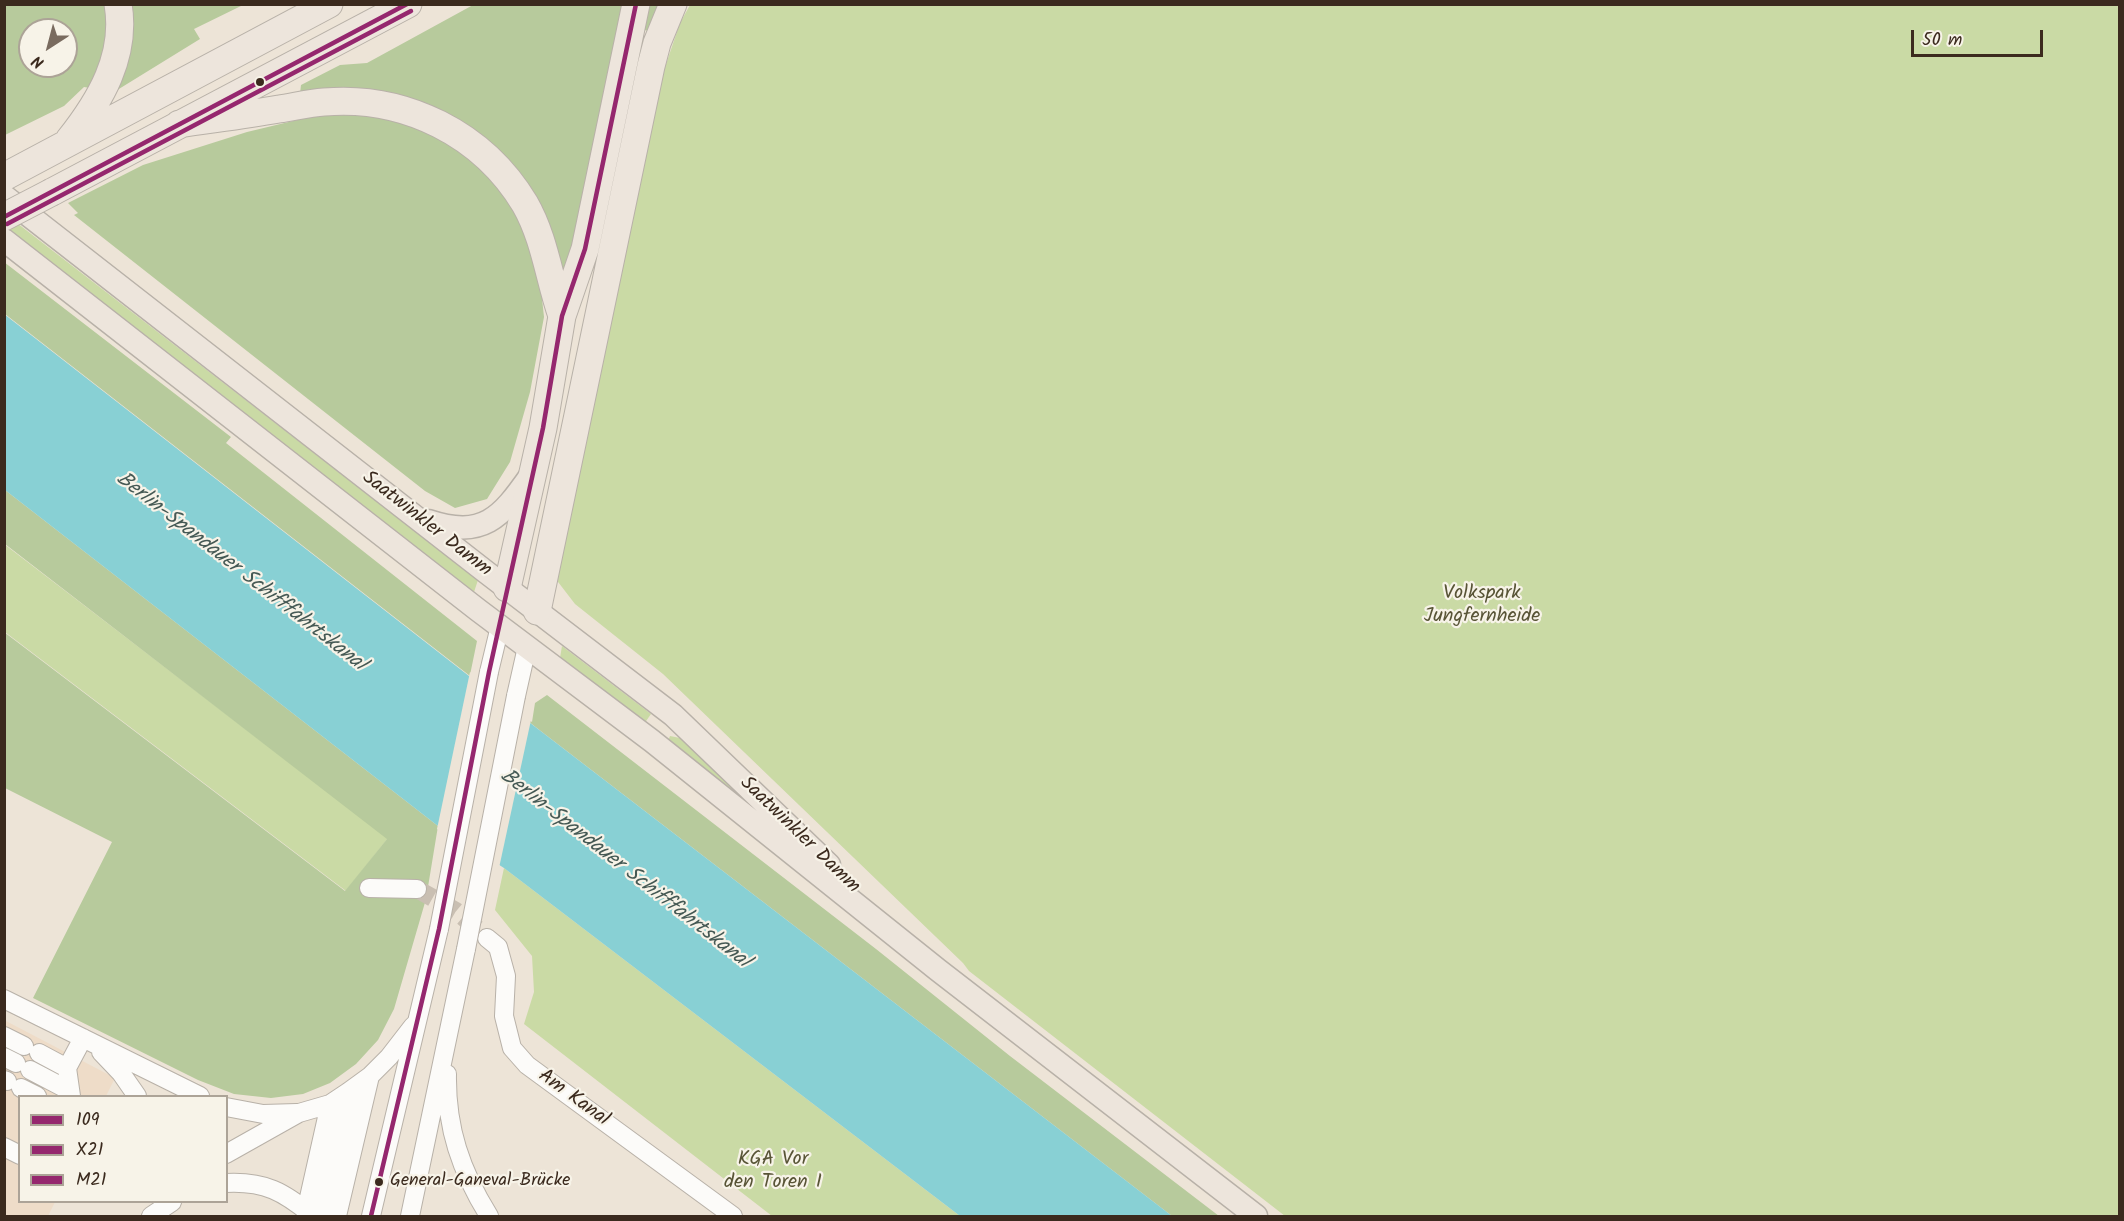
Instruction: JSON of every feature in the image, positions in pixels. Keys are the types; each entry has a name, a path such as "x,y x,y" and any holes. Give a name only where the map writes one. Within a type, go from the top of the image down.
{"highway":[{"path":"64,145 88,116 115,63 120,38 118,4"},
{"path":"14,172 329,4"},
{"path":"4,217 408,4"},
{"path":"537,611 651,66 657,43 673,4"},
{"path":"507,588 543,428 562,316 585,249 636,5"},
{"path":"179,124 324,102 378,103 432,120 462,137 486,156 514,187 541,238 548,261 552,288 562,316"}],"main road":[{"name":"Saatwinkler Damm","path":"4,196 673,715 938,970"},
{"name":"Saatwinkler Damm","path":"4,240 527,647 652,741 938,970 1256,1216"},
{"path":"415,516 447,527 476,527 505,510 532,472"},
{"path":"500,626 507,588"},
{"path":"527,647 537,611"},
{"path":"652,741 673,715"}],"street":[{"path":"371,1216 439,929 500,626"},
{"path":"410,1216 527,647"},
{"path":"369,888 417,889"},
{"name":"Am Kanal","path":"487,938 498,947 506,976 504,1016 512,1048 526,1065 733,1216"},
{"path":"4,999 198,1095"},
{"path":"418,1020 450,1029"},
{"path":"228,1153 299,1113 330,1104 348,1092 370,1076 389,1057 418,1020"},
{"path":"450,1029 448,1114 458,1156 475,1194 489,1216"},
{"path":"4,1036 67,1068"},
{"path":"70,1094 67,1068 87,1040"},
{"path":"87,1040 121,1073 136,1095"},
{"path":"17,1064 70,1094"},
{"path":"337,1216 370,1076"},
{"path":"313,1215 348,1092"},
{"path":"313,1215 330,1104"},
{"path":"228,1107 264,1114 299,1113"},
{"path":"4,1147 18,1154"},
{"path":"228,1183 245,1182 266,1186 285,1195 313,1215"},
{"path":"145,1216 156,1203"},
{"path":"151,1216 170,1203"}],"shaded area":[{"path":"4,1020 115,1078 106,1095 18,1095 18,1203 54,1203 48,1216 5,1216"}],"green space":[{"path":"4,5 243,5 194,29 200,39 114,92 84,87 64,106 5,135"},
{"path":"473,5 662,5 651,31 621,27 569,267 539,271 544,317 530,392 510,462 487,499 455,508 425,491 74,215 78,213 68,203 143,165 247,132 297,120 301,85 340,65 367,63"},
{"name":"Volkspark Jungfernheide","path":"690,5 2119,5 2119,1216 1285,1216 969,971 663,674 575,604 555,578 663,73 680,23"},
{"path":"4,213 478,580 474,592 5,226"},
{"path":"4,262 231,437 226,443 477,641 470,675 532,722 535,703 547,695 1219,1216 1172,1216 542,732 5,314"},
{"path":"5,490 438,826 426,899 394,1009 378,1040 356,1064 330,1083 303,1094 271,1098 234,1094 198,1080 33,998 112,842 5,788 4,632 345,891 387,839 5,544"},
{"path":"4,544 388,838 346,891 5,632"},
{"path":"562,646 651,714 644,724 560,658"},
{"path":"670,736 680,738 751,805 748,809 668,741"},
{"name":"KGA Vor den Toren I","path":"504,868 960,1216 772,1216 524,1024 534,992 532,956 495,910"}],"water":[{"name":"Berlin-Spandauer Schifffahrtskanal","path":"4,314 469,676 1172,1216 960,1216 504,868 438,826 5,490"}],"pier":[{"path":"470,672 531,720 499,868 437,829"}],"tunnel":[{"path":"417,889 456,911 482,933"}],"transit line":[{"name":"X21","path":"4,217 407,4"},
{"name":"109","path":"371,1216 439,929 489,672 543,428 562,316 585,249 636,4"},
{"name":"M21","path":"7,224 411,11"}],"place":[{"name":"General-Ganeval-Brücke","path":"379,1182"}]}
